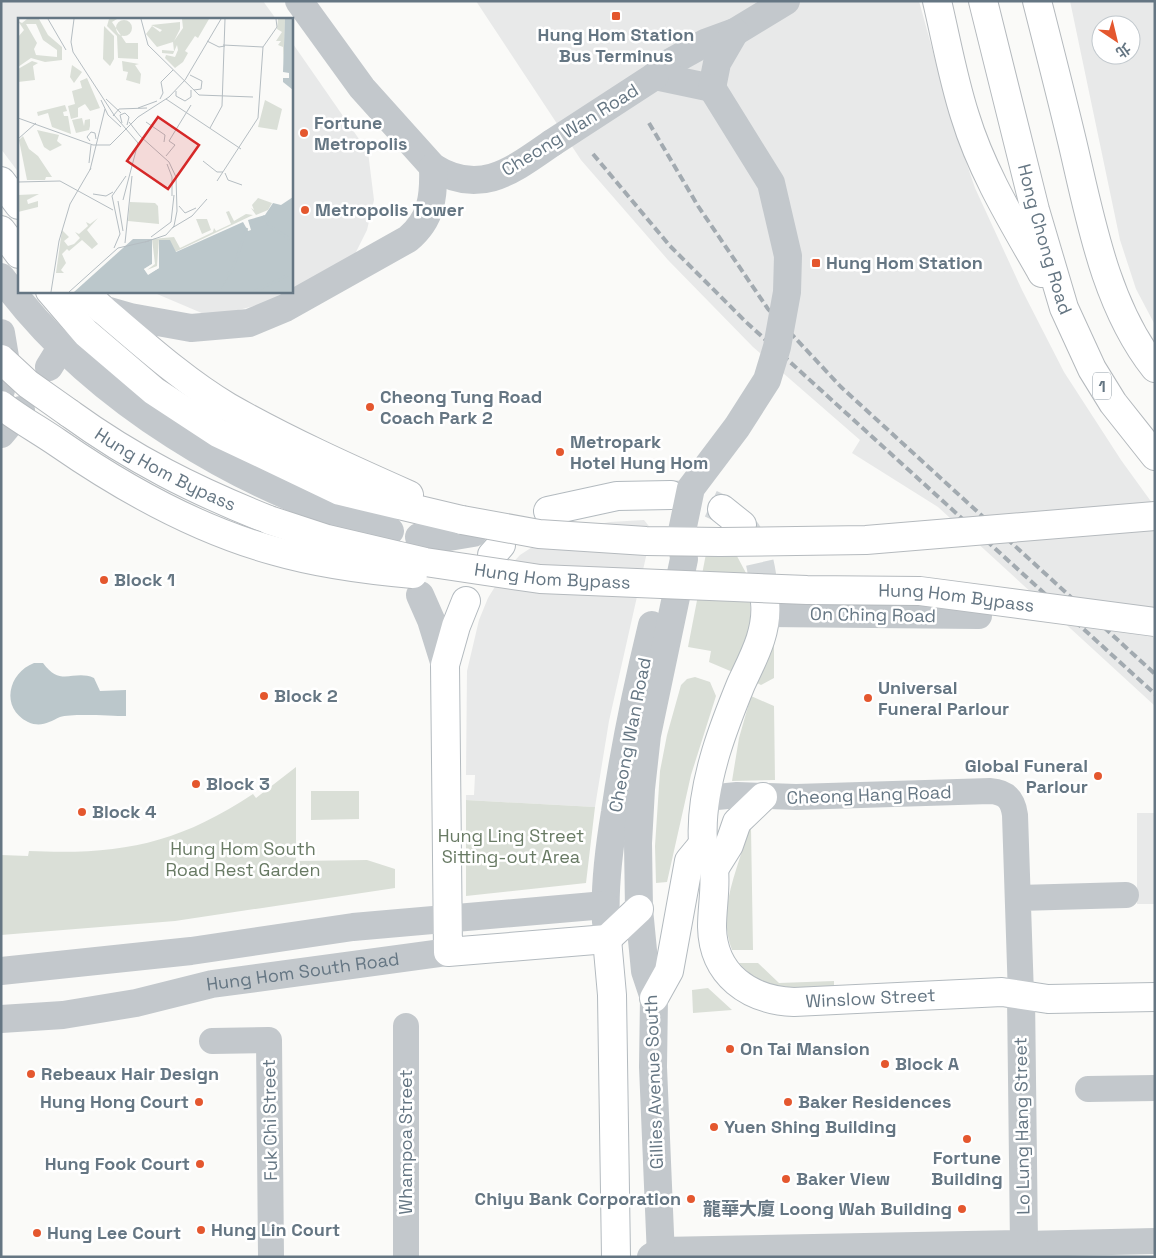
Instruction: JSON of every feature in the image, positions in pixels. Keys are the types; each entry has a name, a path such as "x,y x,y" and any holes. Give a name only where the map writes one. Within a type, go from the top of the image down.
{"main road":[{"path":"937,1 964,116 986,171 1014,224 1064,308"},
{"name":"Hong Chong Road","path":"983,1 1035,210 1064,308 1092,369 1118,411 1155,456"},
{"path":"1037,1 1085,198 1109,282 1135,337 1155,368"},
{"path":"1,181 18,204"},
{"path":"1,230 18,253"},
{"path":"51,292 86,333 154,391 218,433 340,491 468,527 646,541 866,540 1155,516"},
{"path":"93,300 145,346 227,406 468,527"},
{"name":"Hung Hom Bypass","path":"1,359 28,384 113,445 164,475 221,502 281,525 425,562 540,579 807,590 920,591 1155,622"},
{"path":"11,408 85,462 136,491 208,527 244,541 323,562 374,570 427,576 540,579"},
{"path":"548,511 617,496 671,494"},
{"path":"448,952 445,665 456,626 466,600"},
{"path":"654,998 669,971 689,862 703,844 707,798 716,754 731,710 761,638 766,608"},
{"path":"714,869 728,845 737,822 763,797"},
{"name":"Winslow Street","path":"703,844 714,869 712,927 716,953 739,985 761,998 794,1002 1002,992 1048,999 1155,997"},
{"path":"616,1257 612,995 607,939 638,909"},
{"name":"Hung Hom South Road","path":"448,952 607,939"}],"street":[{"path":"655,76 669,63 682,55 705,43 735,32 786,1"},
{"name":"Cheong Wan Road","path":"305,3 322,35 362,88 433,167 457,180 479,181 516,168 655,76 712,88 771,184 788,256 787,292 777,347 766,380 742,421 691,488 681,536 669,558 649,678 647,735 641,789 638,909"},
{"path":"712,88 717,63 735,32"},
{"path":"93,300 158,323 191,328 240,324 267,316 400,243 418,231 432,203 433,167"},
{"path":"1,277 56,357 100,383 169,432 212,457 297,501 360,524 390,531"},
{"path":"1,333 5,357 1,390"},
{"path":"1,434 11,408"},
{"path":"419,537 443,538 468,527"},
{"path":"420,594 431,620 445,665"},
{"name":"On Ching Road","path":"766,608 979,616"},
{"name":"Cheong Wan Road","path":"607,939 605,905 611,835 622,762 649,678"},
{"name":"Cheong Hang Road","path":"707,798 738,795 763,797 1000,792 1008,797 1014,806 1019,898 1021,996"},
{"path":"1019,898 1126,895"},
{"name":"Hung Hom South Road","path":"1,970 191,951 353,927 605,905"},
{"name":"Gillies Avenue South","path":"638,909 645,971 654,998 653,1067 658,1255"},
{"name":"Hung Hom South Road","path":"1,1019 63,1014 136,1003 212,984 448,952"},
{"name":"Lo Lung Hang Street","path":"1021,996 1024,1250"},
{"name":"Whampoa Street","path":"406,1026 406,1257"},
{"name":"Fuk Chi Street","path":"212,1041 269,1040 271,1257"},
{"path":"1088,1089 1155,1088"},
{"path":"658,1255 1024,1250 1155,1241"}],"shaded area":[{"path":"1,1 263,1 275,18 18,18 18,172 1,149"},
{"name":"Hung Hom Station","path":"476,1 919,1 952,121 975,188 1022,290 1064,372 1121,460 1155,507 1155,706 938,507 852,453 860,440 753,347 668,260 581,160"},
{"path":"1070,1 1155,1 1155,325 1136,289 1120,240"},
{"path":"292,42 368,152 374,200 367,230 353,258 281,299 211,317 152,292 292,292"},
{"path":"644,520 652,530 609,721 595,807 466,800 466,795 474,795 475,775 466,775 467,671 479,620 488,598 504,572 520,555 546,538 573,529 610,522"},
{"path":"34,663 43,663 56,675 80,675 94,678 100,691 126,690 126,716 73,715 60,717 41,724 28,722 19,716 13,708 11,691 13,682 18,674"},
{"path":"1137,813 1155,813 1155,904 1137,904"}],"green space":[{"path":"710,533 730,543 746,573 750,590 751,624 735,673 709,662 711,651 688,647"},
{"path":"774,643 774,678 761,685 757,683"},
{"path":"695,677 710,682 716,696 691,775 667,882 656,883 655,846 660,771 667,735 681,685 687,679"},
{"path":"751,696 774,706 775,780 732,781 739,738"},
{"name":"Hung Hom South Road Rest Garden","path":"296,767 296,861 367,860 395,869 395,888 175,921 1,935 1,855 28,856 29,851 91,851 119,848 172,836 225,811 253,794 256,798"},
{"path":"311,791 359,791 359,819 311,820"},
{"name":"Hung Ling Street Sitting-out Area","path":"466,800 595,807 586,883 466,896"},
{"path":"751,828 753,950 732,950 726,921 727,907 733,879 746,837"},
{"path":"739,963 758,963 779,983 834,981 834,986 795,988 771,984 759,980"},
{"path":"708,988 732,1010 693,1013 692,990"}],"tunnel":[{"path":"671,495 690,494 722,509"},
{"path":"742,525 757,552 762,572 765,602"}],"railway":[{"path":"649,123 698,206 768,309 841,387 1155,674"},
{"path":"593,154 670,246 746,322 1155,694"}],"place":[{"name":"Hung Hom Station Bus Terminus","path":"616,16"},
{"name":"Fortune Metropolis","path":"304,133"},
{"name":"Metropolis Tower","path":"305,210"},
{"name":"Hung Hom Station","path":"816,263"},
{"name":"Cheong Tung Road Coach Park 2","path":"370,407"},
{"name":"Metropark Hotel Hung Hom","path":"560,452"},
{"name":"Block 1","path":"104,580"},
{"name":"Block 2","path":"264,696"},
{"name":"Universal Funeral Parlour","path":"868,698"},
{"name":"Global Funeral Parlour","path":"1098,776"},
{"name":"Block 3","path":"196,784"},
{"name":"Block 4","path":"82,812"},
{"name":"On Tai Mansion","path":"730,1049"},
{"name":"Block A","path":"885,1064"},
{"name":"Rebeaux Hair Design","path":"31,1074"},
{"name":"Hung Hong Court","path":"199,1102"},
{"name":"Baker Residences","path":"788,1102"},
{"name":"Yuen Shing Building","path":"714,1127"},
{"name":"Fortune Building","path":"967,1139"},
{"name":"Hung Fook Court","path":"200,1164"},
{"name":"Baker View","path":"786,1179"},
{"name":"Chiyu Bank Corporation","path":"691,1199"},
{"name":"龍華大廈 Loong Wah Building","path":"962,1209"},
{"name":"Hung Lin Court","path":"201,1230"},
{"name":"Hung Lee Court","path":"37,1233"}]}
